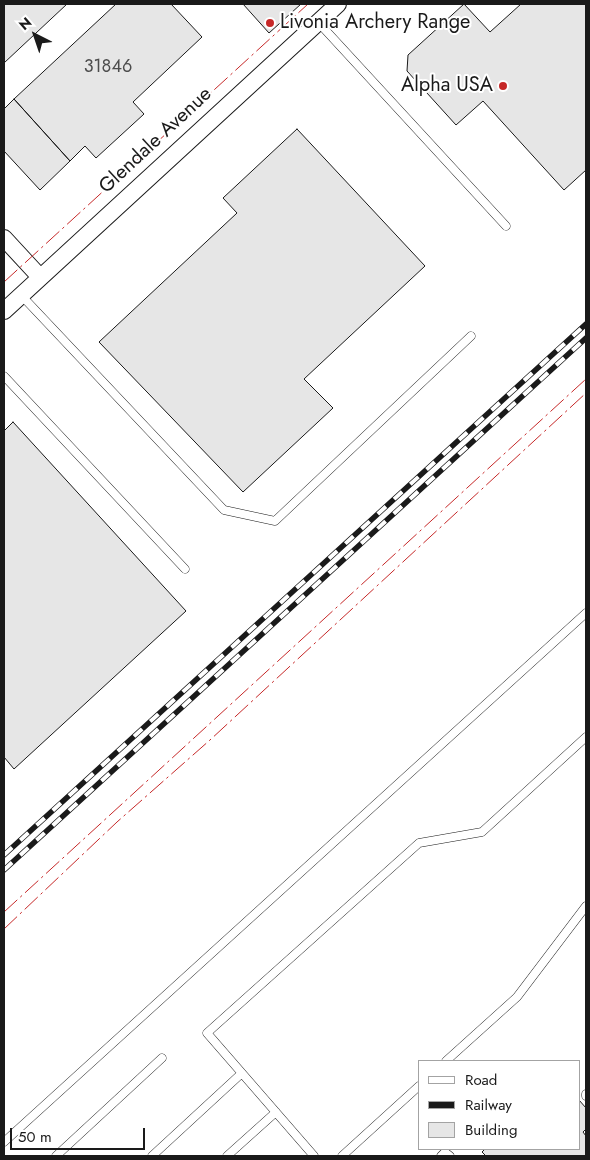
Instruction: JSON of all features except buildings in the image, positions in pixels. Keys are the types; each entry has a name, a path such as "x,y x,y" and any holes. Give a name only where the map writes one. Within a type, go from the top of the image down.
{"street":[{"name":"Glendale Avenue","path":"4,311 338,4"},
{"path":"4,238 40,277"}],"lane":[{"path":"318,22 506,226"},
{"path":"20,295 224,510 275,521 471,336"},
{"path":"4,376 185,568"},
{"path":"4,1142 586,614"},
{"path":"314,1156 207,1034 419,843 482,832 586,737"},
{"path":"447,1060 517,997 586,906"},
{"path":"56,1156 162,1058"},
{"path":"152,1156 242,1073"},
{"path":"342,1156 418,1087"},
{"path":"227,1156 276,1112"},
{"path":"441,1156 446,1152 450,1156"}],"railway":[{"path":"4,855 586,324"},
{"path":"4,870 586,338"}],"power":[{"path":"4,282 308,4"},
{"path":"4,912 586,379"},
{"path":"4,929 117,822 210,740 586,393"}],"place":[{"name":"Livonia Archery Range","path":"270,23"},
{"name":"Alpha USA","path":"503,86"}]}
